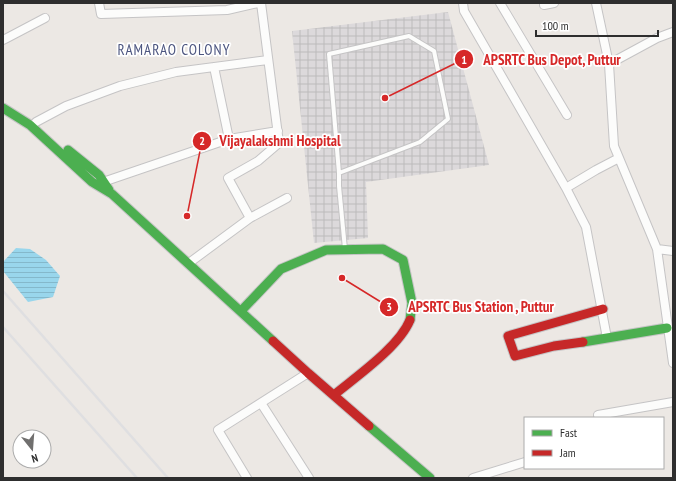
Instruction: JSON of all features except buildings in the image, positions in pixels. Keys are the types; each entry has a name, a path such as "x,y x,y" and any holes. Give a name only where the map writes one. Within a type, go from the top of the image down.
{"main road":[{"path":"3,100 36,122 99,175 112,194"},
{"path":"3,108 30,126 92,182 112,194 308,373 430,478"},
{"path":"241,311 281,269 326,250 383,249 403,260 412,303 410,321 400,336 381,355 334,395"},
{"path":"603,309 508,336 516,356 554,346 667,328"}],"street":[{"path":"100,3 101,14 227,10 258,3"},
{"path":"250,218 228,178 258,161 279,143 261,3"},
{"path":"463,3 464,11 566,188 586,226 608,338"},
{"path":"500,3 567,115"},
{"path":"544,3 544,5 554,3"},
{"path":"596,3 609,64 614,146 657,249 673,363"},
{"path":"3,40 45,18"},
{"path":"609,64 657,38 673,32"},
{"path":"36,122 66,106 120,86 176,72 268,60"},
{"path":"214,67 229,139"},
{"path":"103,182 229,139 278,130"},
{"path":"566,188 619,158"},
{"path":"189,263 250,218 287,198"},
{"path":"657,249 673,251"},
{"path":"246,478 218,430 308,373"},
{"path":"598,417 598,415 673,402"},
{"path":"261,403 309,478"},
{"path":"473,478 524,462"}],"lane":[{"path":"339,173 420,142 448,119 434,51 409,36 329,54 339,173 338,186 345,250"}],"shaded area":[{"path":"448,12 489,165 366,182 368,238 314,243 292,31"}],"water":[{"path":"16,248 30,249 46,260 60,276 53,297 28,302 3,271 3,262"}],"railway":[{"path":"3,291 168,478"},
{"path":"3,327 137,478"}],"traffic: fast":[{"path":"3,108 30,125 92,182 112,194 273,341"},
{"path":"68,150 99,175 109,190"},
{"path":"241,311 281,269 326,250 383,249 403,260 412,303 410,320"},
{"path":"583,342 667,328"},
{"path":"369,426 430,478"}],"traffic: jam":[{"path":"583,342 554,346 515,356 508,336 603,309"},
{"path":"334,395 387,351 405,330 410,320"},
{"path":"273,341 369,426"}],"place":[{"name":"APSRTC Bus Depot, Puttur","path":"385,98"},
{"name":"Vijayalakshmi Hospital","path":"187,216"},
{"name":"APSRTC Bus Station , Puttur","path":"342,278"}],"district":[{"name":"RAMARAO COLONY","path":"174,49"}]}
